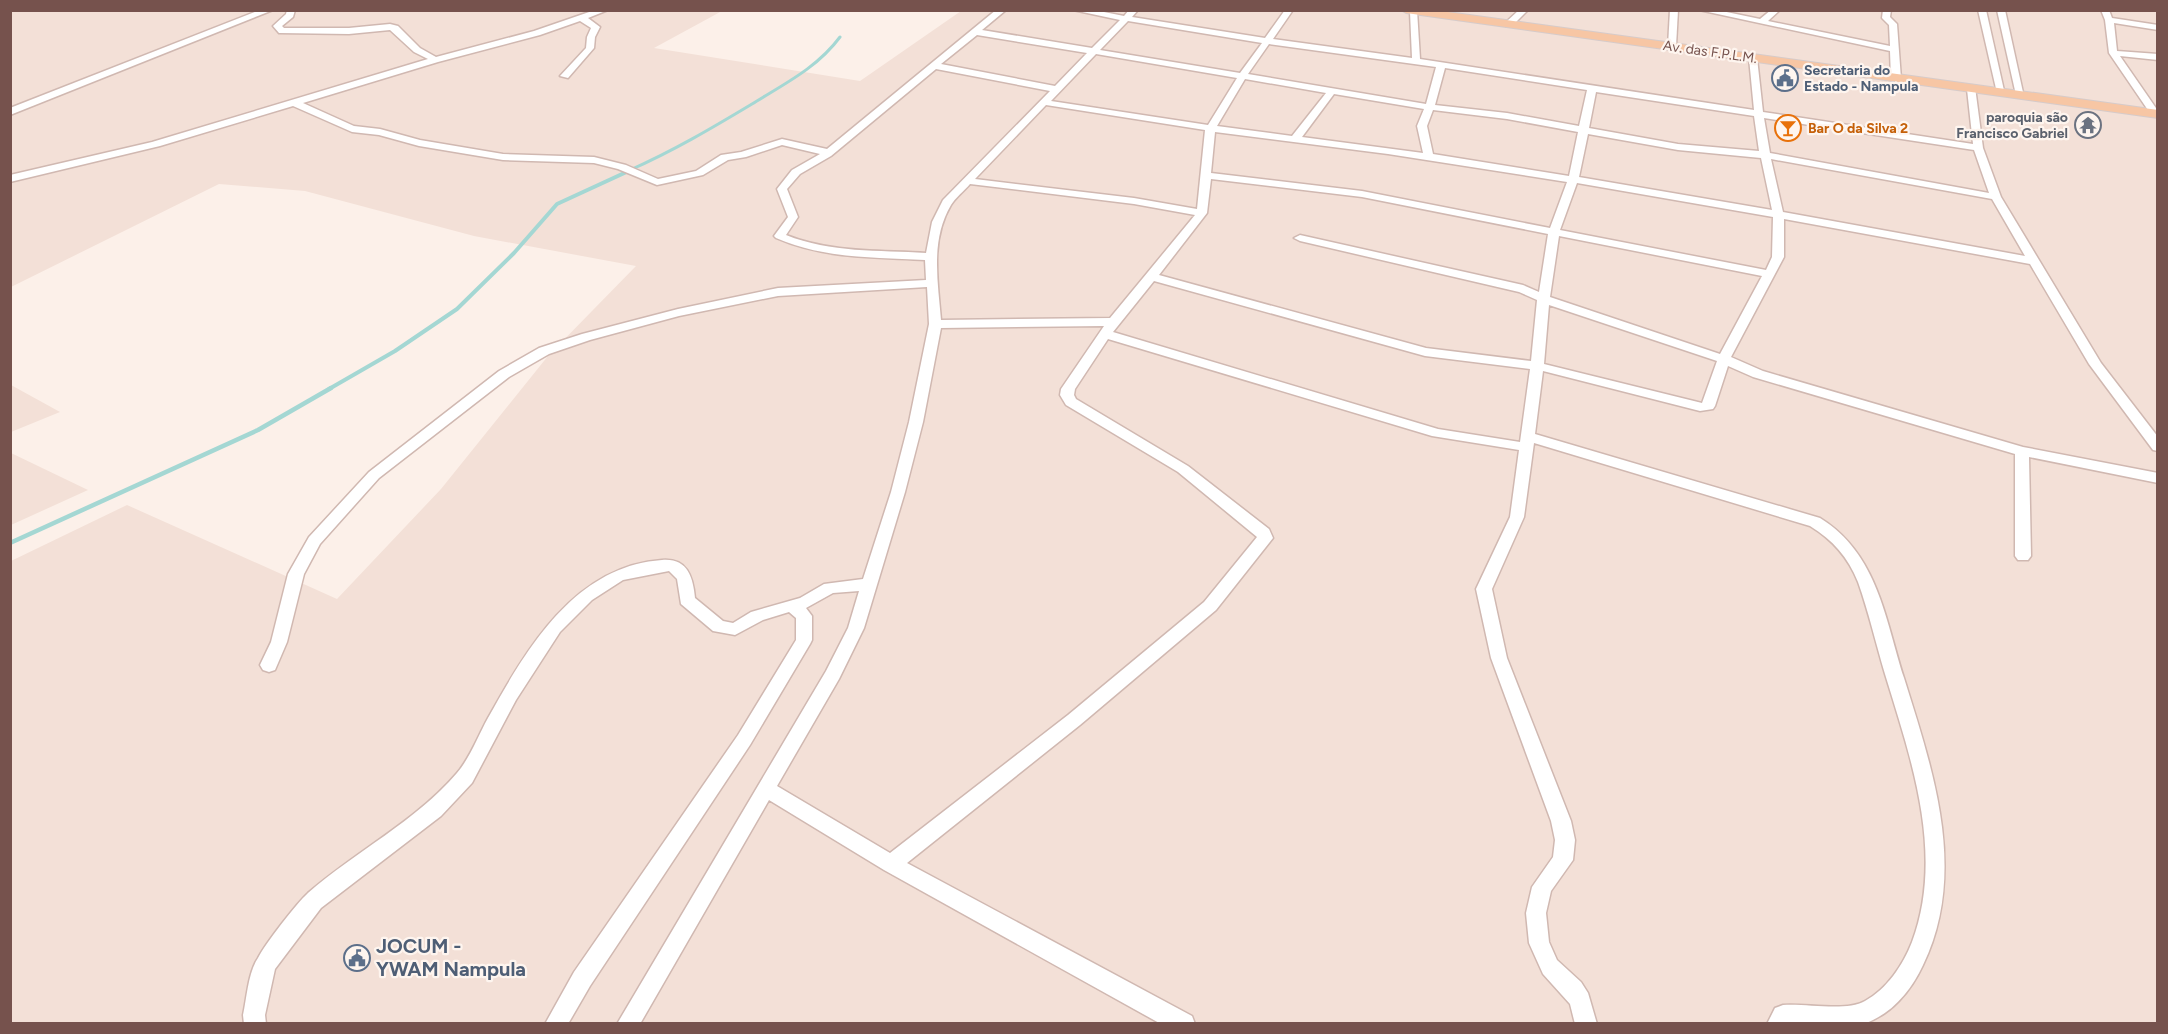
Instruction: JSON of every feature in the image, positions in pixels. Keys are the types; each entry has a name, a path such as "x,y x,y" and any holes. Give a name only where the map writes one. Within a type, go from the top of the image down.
{"main road":[{"name":"Av. das F.P.L.M.","path":"1410,11 2156,114"}],"street":[{"path":"10,111 269,10"},
{"path":"291,10 290,15 277,26 282,31 349,31 390,27 395,28 417,50 435,60"},
{"path":"10,179 27,173 118,155 435,60 537,33 604,10"},
{"path":"931,257 820,250 796,244 780,236 794,217 782,189 788,177 799,168 827,154 909,89 1002,10"},
{"path":"1077,10 1129,15 1267,39 1978,148"},
{"path":"891,864 1082,714 1210,606 1264,538 1264,533 1183,469 1071,402 1067,395 1068,389 1110,328 1202,213 1210,130 1243,75 1289,10"},
{"path":"1509,24 1524,10"},
{"path":"1672,46 1674,10"},
{"path":"1703,10 1894,49"},
{"path":"1762,22 1776,10"},
{"path":"1887,10 1886,18 1893,24 1896,79"},
{"path":"1982,10 2002,93"},
{"path":"2001,10 2021,95"},
{"path":"2105,10 2109,20 2113,53 2156,114"},
{"path":"1410,11 1416,61"},
{"path":"628,1023 833,674 856,628 903,472 935,324 931,257 932,240 937,222 947,202 1042,102 1097,51 1129,15"},
{"path":"565,76 590,48 591,37 596,27 580,17"},
{"path":"2109,20 2157,28"},
{"path":"977,32 1430,107 1508,116 1678,147 1765,155 1996,197"},
{"path":"2113,53 2157,57"},
{"path":"1152,277 1425,352 1537,366 1700,407 1708,406 1724,359 1778,257 1781,239 1779,215 1758,113 1753,58"},
{"path":"1429,157 1422,126 1430,107 1441,65"},
{"path":"935,66 1057,89"},
{"path":"1586,1023 1580,1000 1573,989 1550,967 1539,943 1536,913 1542,887 1563,860 1565,840 1561,821 1499,658 1485,601 1486,579 1517,517 1554,232 1573,180 1592,89"},
{"path":"1972,89 1978,148 1996,197 2095,364 2157,447"},
{"path":"1294,140 1332,91"},
{"path":"293,102 352,129 380,132 419,143 503,157 594,160 622,167 657,182 699,173 725,157 742,155 782,142 827,152"},
{"path":"1042,102 1210,130 1429,157 1573,180 2033,261"},
{"path":"10,169 27,173"},
{"path":"1205,175 1362,194 1770,274"},
{"path":"968,181 1134,201 1202,213"},
{"path":"1300,238 1512,286 1544,299 1724,359 1758,374 2022,451 2157,478"},
{"path":"269,665 279,642 296,574 314,541 374,475 504,374 544,351 586,337 667,316 778,292 933,283"},
{"path":"935,324 1110,328 1437,432 1526,441 1815,522 1834,533 1857,562 1879,627 1926,788 1936,870 1929,920 1913,966 1893,993 1869,1011 1843,1016 1792,1014 1783,1016 1778,1023"},
{"path":"2022,451 2023,556"},
{"path":"255,1023 254,1015 265,965 314,901 434,810 465,777 510,695 554,628 586,596 618,575 671,565 678,568 685,578 687,600 719,627 735,629 757,616 804,603 830,588 870,584"},
{"path":"556,1023 589,969 744,740 804,640 804,616 792,606"},
{"path":"766,789 891,864 1184,1023"}],"shaded area":[{"path":"11,11 722,11 654,48 860,81 961,11 2157,11 2157,1023 11,1023 11,561 127,505 337,599 441,489 548,356 636,266 474,236 305,191 219,184 11,287"},
{"path":"11,385 60,412 11,432"},
{"path":"11,453 88,490 11,525"}],"waterway":[{"path":"630,170 692,139 788,82 821,58 840,37"},
{"path":"329,389 395,351 457,309 514,253 557,204 633,169"},
{"path":"10,543 258,430 331,388"}],"place":[{"name":"Secretaria do Estado - Nampula","path":"1785,78"},
{"name":"paroquia são Francisco Gabriel","path":"2088,125"},
{"name":"Bar O da Silva 2","path":"1788,128"},
{"name":"JOCUM - YWAM Nampula","path":"357,958"}]}
